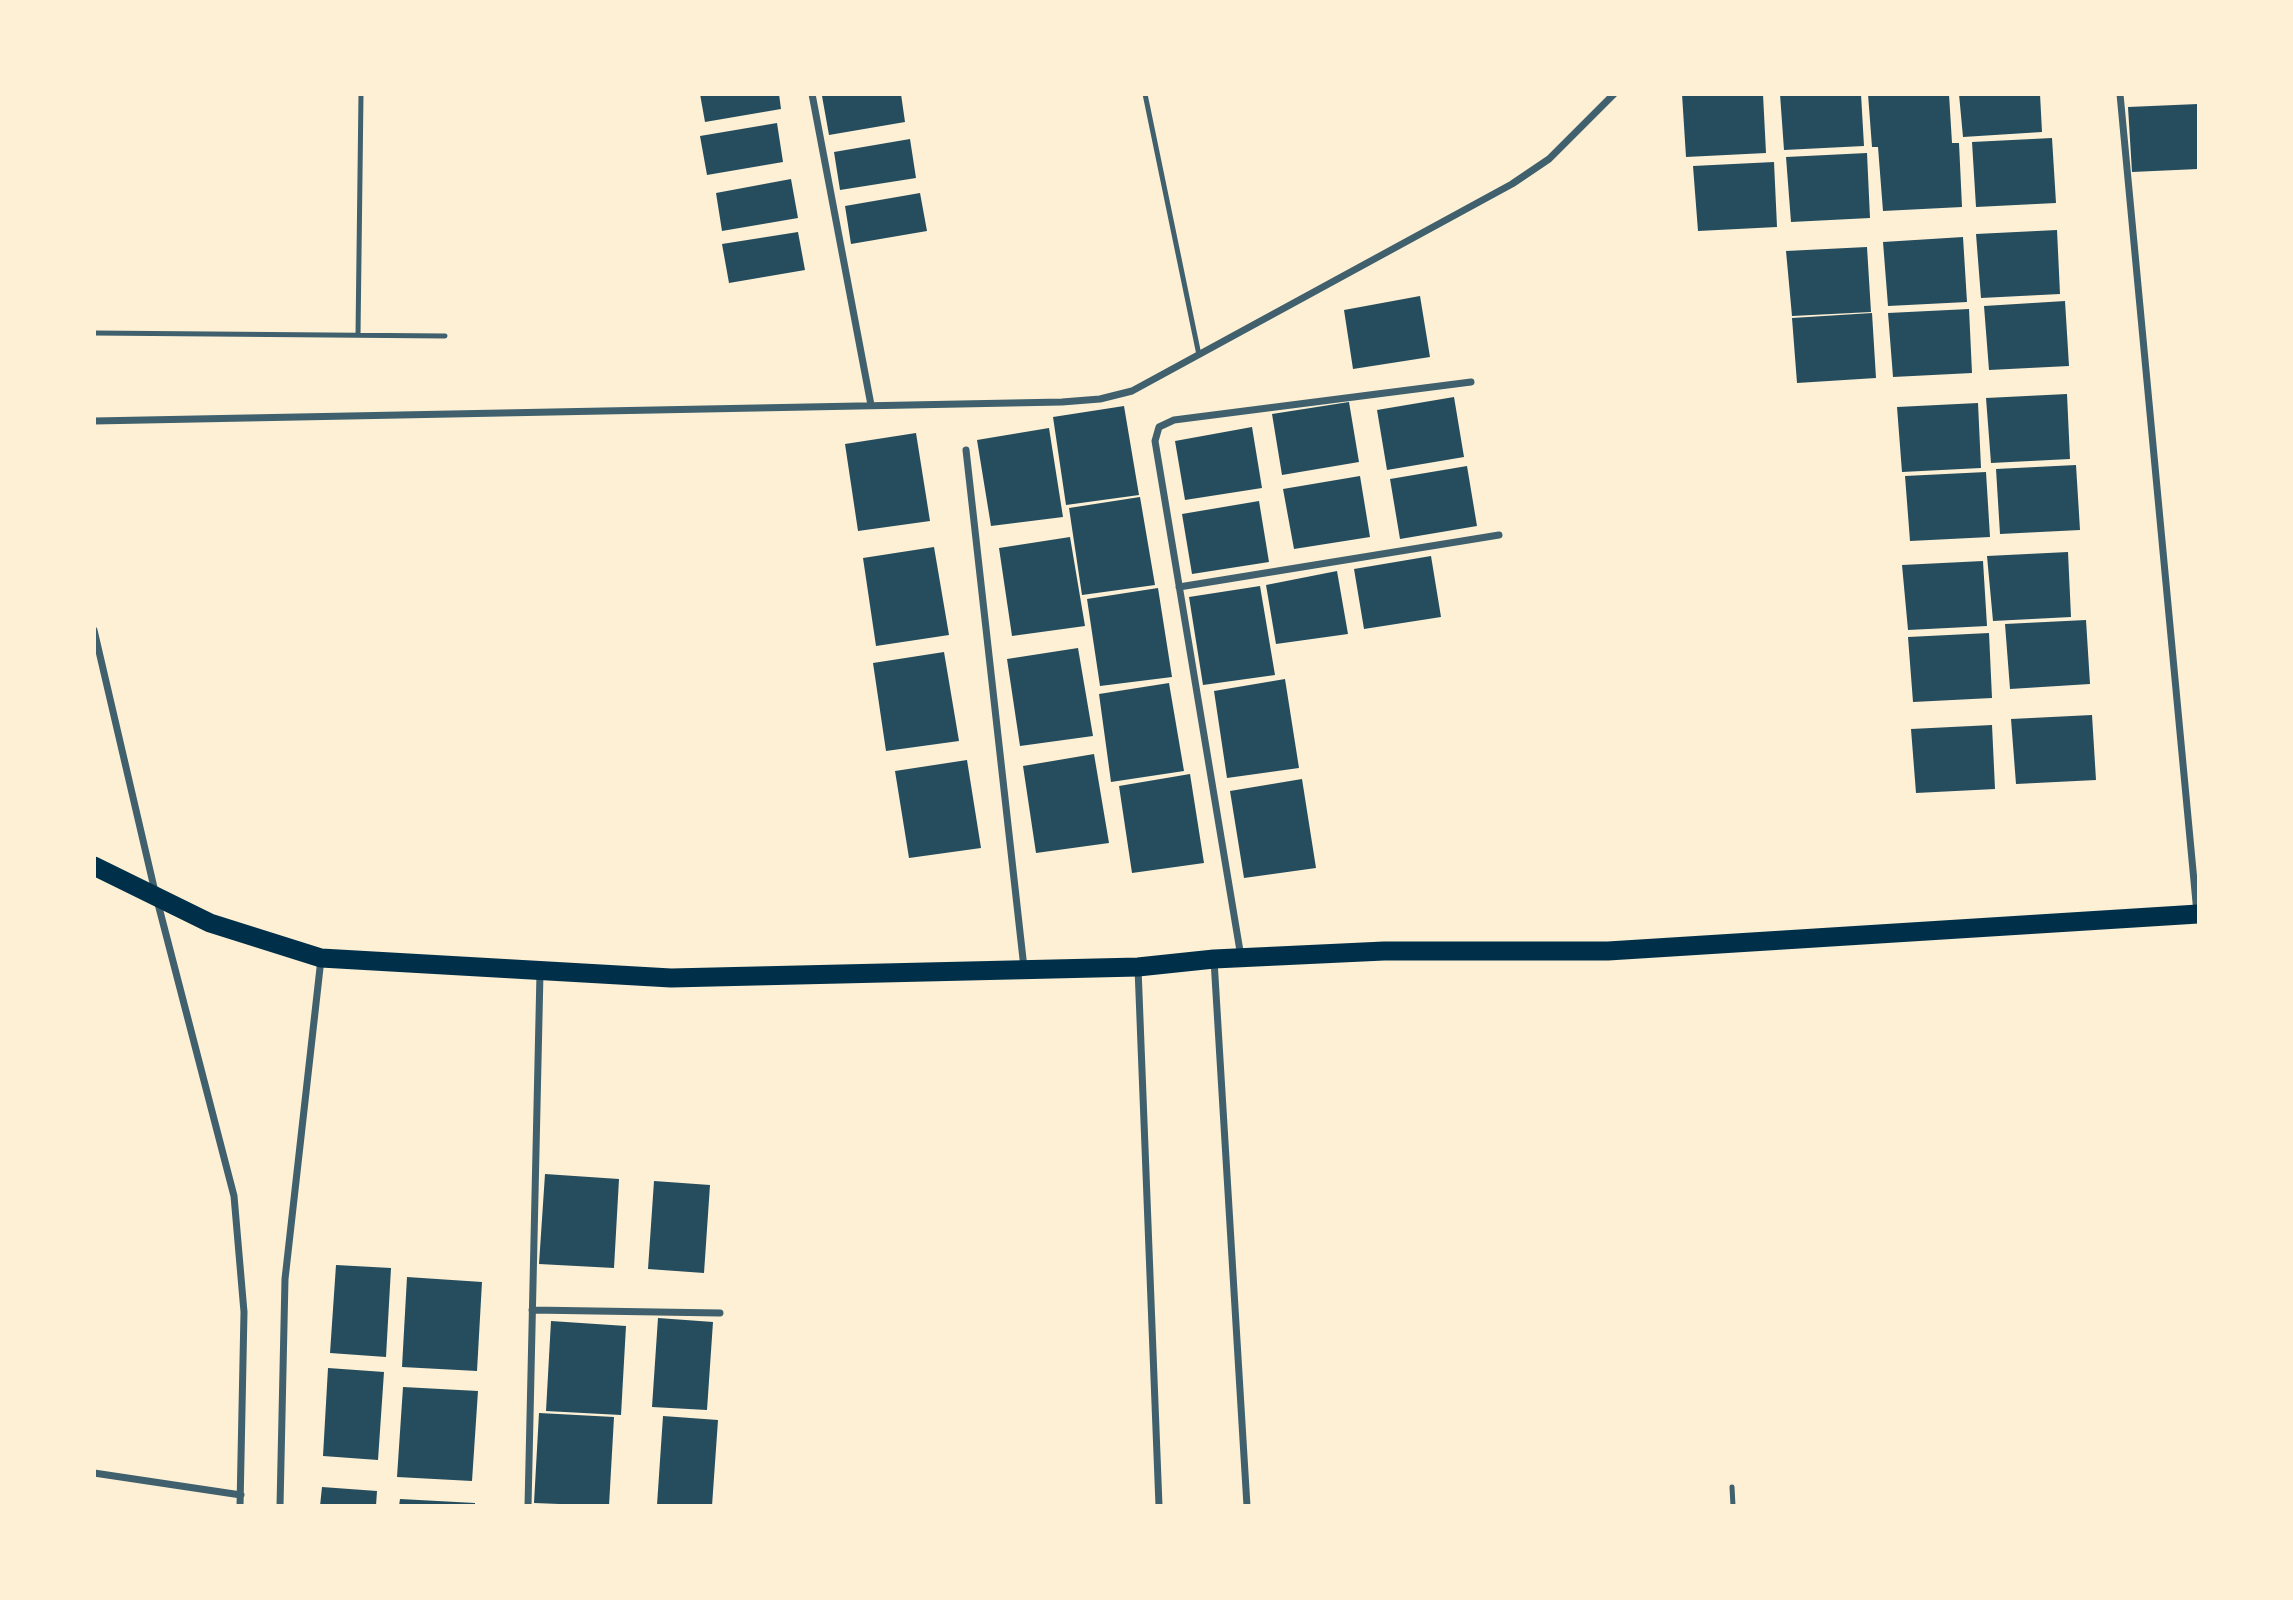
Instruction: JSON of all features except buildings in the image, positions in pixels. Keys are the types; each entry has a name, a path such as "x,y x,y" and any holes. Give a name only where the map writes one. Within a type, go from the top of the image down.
{"highway":[{"path":"94,866 209,923 321,958 671,978 1138,967 1214,959 1384,951 1608,951 2198,914"}],"street":[{"path":"812,94 871,405"},
{"path":"94,421 1062,402 1100,399 1132,391 1534,170 1614,94"},
{"path":"2120,94 2198,914"},
{"path":"1241,958 1155,441 1159,427 1174,420 1471,382"},
{"path":"965,450 1024,969"},
{"path":"1179,587 1499,535"},
{"path":"94,629 156,896 234,1196 244,1312 240,1506"},
{"path":"280,1506 285,1279 321,958"},
{"path":"1214,959 1247,1506"},
{"path":"1138,967 1159,1506"},
{"path":"528,1506 540,972"},
{"path":"532,1310 720,1313"},
{"path":"94,1473 241,1495"}],"lane":[{"path":"358,335 361,94"},
{"path":"1145,94 1199,355"},
{"path":"94,333 445,336"},
{"path":"1732,1487 1733,1506"}]}
